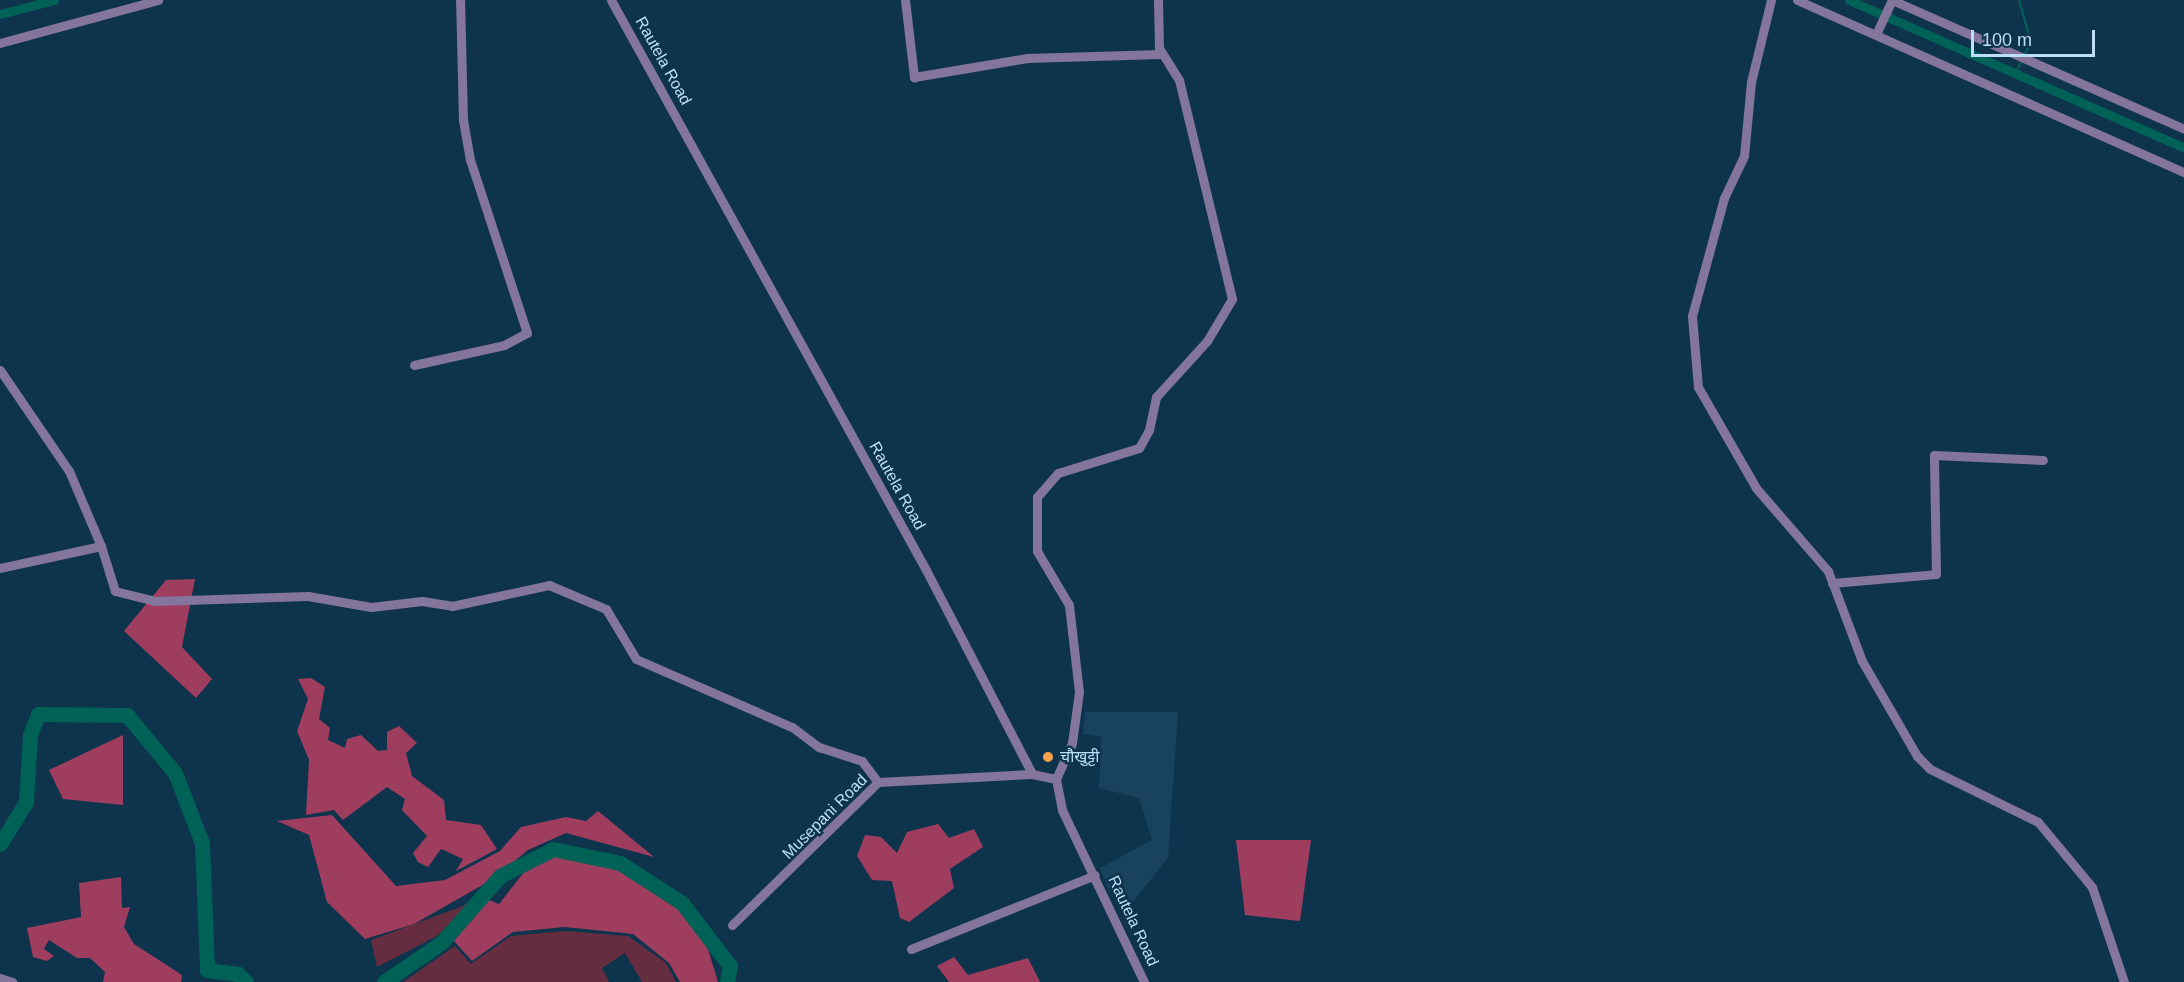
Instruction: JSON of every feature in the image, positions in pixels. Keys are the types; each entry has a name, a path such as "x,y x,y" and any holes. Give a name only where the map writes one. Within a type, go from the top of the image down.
{"street":[{"path":"0,43 158,0"},
{"path":"414,364 504,345 527,333 470,160 464,120 460,0"},
{"name":"Rautela Road","path":"611,0 932,580 1032,774"},
{"path":"906,0 914,77 1027,58 1161,54"},
{"path":"1032,774 1056,779 1072,743 1079,692 1069,605 1037,551 1037,497 1058,474 1139,448 1149,430 1156,397 1213,334 1232,299 1179,80 1161,54 1158,0"},
{"path":"1771,0 1751,82 1744,156 1724,198 1692,316 1698,387 1756,488 1832,583 1862,661 1917,756 1930,770 2038,822 2092,887 2124,982"},
{"path":"1797,0 1878,28 2184,172"},
{"path":"1878,28 1889,3 2184,129"},
{"path":"0,370 69,471 101,546 115,591 155,601 308,596 371,607 422,601 452,606 549,585 606,609 636,659 792,727 819,747 862,761 878,783"},
{"path":"1832,583 1936,574 1934,454 2043,460"},
{"path":"0,568 101,546"},
{"name":"Musepani Road","path":"732,925 878,783 1032,774"},
{"name":"Rautela Road","path":"1056,779 1062,810 1095,875 1144,982"},
{"path":"911,949 1095,875"},
{"path":"0,978 12,982"}],"shaded area":[{"path":"195,579 182,647 212,679 196,698 124,631 166,580"},
{"path":"311,678 325,687 319,719 330,728 328,740 345,748 347,739 361,735 378,751 387,750 387,732 399,726 417,743 406,753 412,776 444,800 446,820 481,825 497,849 456,871 463,859 441,849 428,867 418,862 413,853 427,836 402,810 405,799 387,787 343,820 334,810 306,815 309,760 297,731 308,699 298,679"},
{"path":"1085,712 1178,712 1168,858 1127,909 1108,888 1100,868 1152,840 1139,798 1099,788 1101,737 1083,734"},
{"path":"123,735 123,805 63,799 49,770"},
{"path":"598,811 654,857 566,833 528,850 493,879 414,924 365,939 327,902 309,835 277,821 332,815 396,886 445,880 500,851 521,827 566,817 586,821"},
{"path":"938,824 949,838 974,829 983,847 950,869 954,888 909,922 900,918 892,881 872,880 857,856 865,835 881,837 897,853 907,832"},
{"path":"1236,840 1311,840 1300,921 1245,915"},
{"path":"555,857 584,858 618,870 681,910 707,946 718,982 680,982 669,963 633,934 565,927 513,932 472,961 454,941 489,900 499,904 525,871"},
{"path":"121,877 122,908 130,907 124,927 134,944 182,975 181,982 103,982 105,972 90,958 77,958 49,940 44,949 54,956 47,961 33,957 27,928 81,917 79,883"},
{"path":"486,888 437,936 377,967 371,940 463,906"},
{"path":"565,931 628,936 666,963 676,982 642,982 625,953 602,968 609,982 403,982 455,946 471,964 511,936"},
{"path":"954,957 968,975 1028,958 1040,982 949,982 937,966"}],"waterway":[{"path":"0,14 54,0"},
{"path":"1849,0 2184,148"},
{"path":"2019,0 2031,42 2024,56"},
{"path":"2015,74 2022,60"},
{"path":"0,844 26,802 30,735 38,714 127,715 175,773 202,843 207,970 238,974 246,982"},
{"path":"384,982 441,943 500,876 553,849 620,863 682,903 730,966 727,982"}],"place":[{"name":"चौखुट्टी","path":"1048,757"}]}
